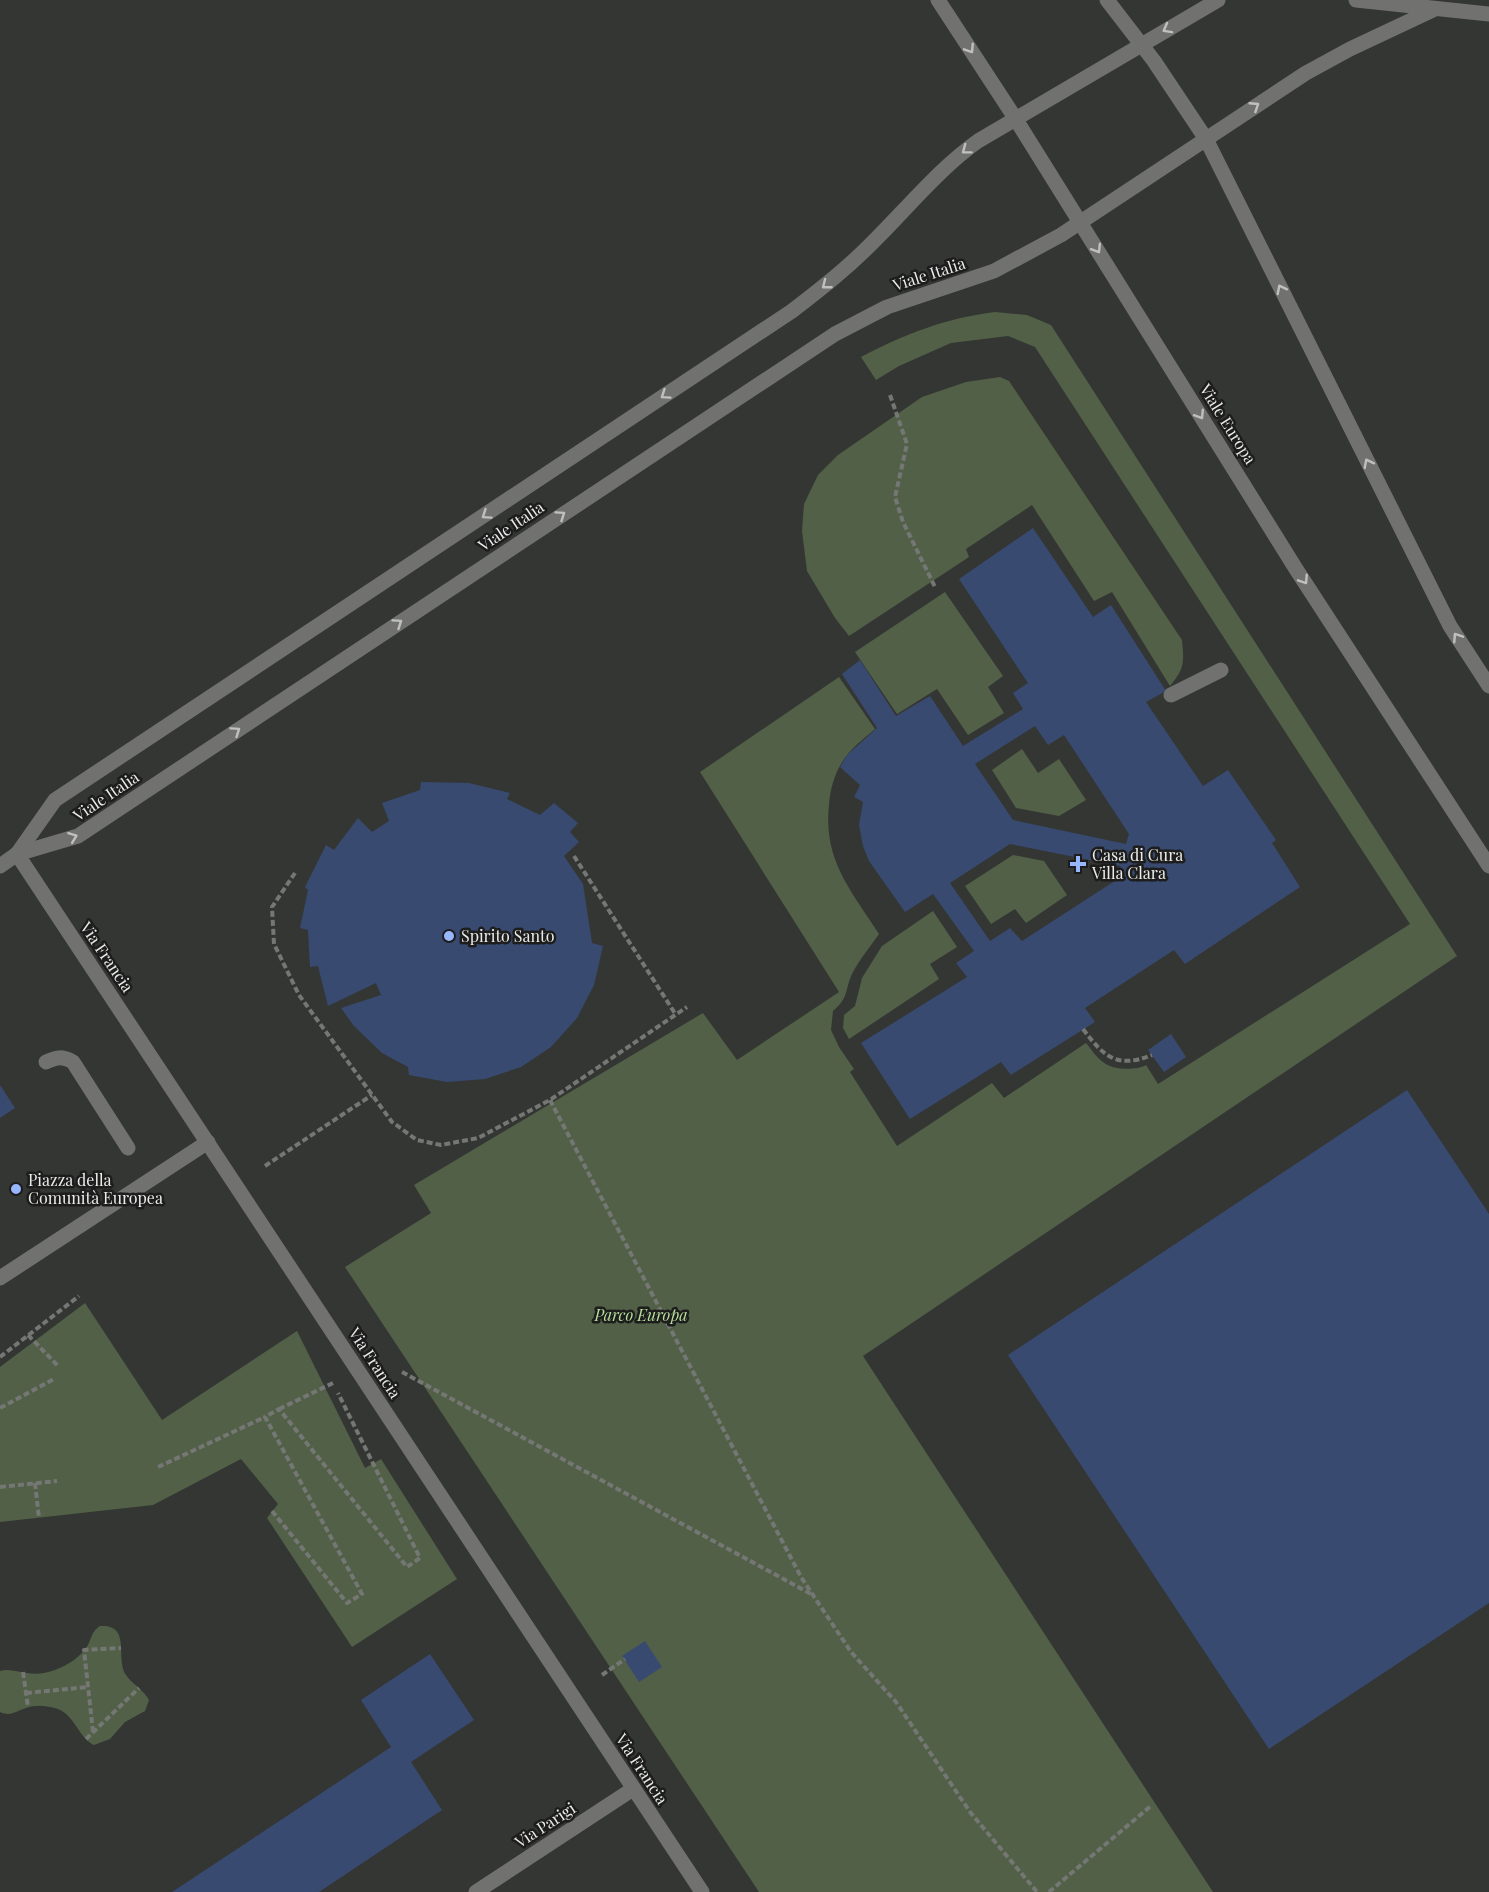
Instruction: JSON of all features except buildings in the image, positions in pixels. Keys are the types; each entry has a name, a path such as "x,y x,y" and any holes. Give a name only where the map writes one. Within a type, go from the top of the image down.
{"street":[{"name":"Viale Europa","path":"939,0 1296,569 1489,866"},
{"path":"1107,0 1176,91 1206,139 1450,626 1489,686"},
{"name":"Viale Italia","path":"17,854 55,801 792,311 862,254 947,165 978,141 1218,0"},
{"path":"1356,0 1489,14"},
{"name":"Viale Italia","path":"17,854 78,836 835,334 887,307 1007,265 1061,236 1326,62 1435,9"},
{"path":"1171,695 1221,670"},
{"path":"0,866 17,854"},
{"name":"Via Francia","path":"17,854 702,1892"},
{"path":"46,1062 57,1057 64,1057 73,1062 128,1148"},
{"path":"0,1278 208,1142"},
{"name":"Via Parigi","path":"476,1892 633,1789"}],"path":[{"path":"890,394 907,444 895,497 903,522 935,587"},
{"path":"574,856 676,1015"},
{"path":"295,873 272,907 274,944 299,995 392,1122 417,1140 441,1145 478,1138 550,1100 687,1007"},
{"path":"1083,1029 1092,1042 1113,1060 1136,1062 1152,1055"},
{"path":"265,1166 372,1095"},
{"path":"550,1100 801,1577 851,1652 896,1702 970,1812 1037,1892"},
{"path":"0,1357 79,1296"},
{"path":"28,1335 59,1367"},
{"path":"402,1372 813,1595"},
{"path":"279,1409 407,1567 420,1558 329,1373"},
{"path":"0,1408 54,1379"},
{"path":"158,1467 333,1383"},
{"path":"265,1417 362,1594 347,1603 272,1511"},
{"path":"0,1487 57,1481"},
{"path":"35,1484 39,1518"},
{"path":"93,1732 84,1650 121,1648"},
{"path":"602,1675 625,1659"},
{"path":"23,1672 28,1707"},
{"path":"26,1693 88,1687"},
{"path":"86,1739 139,1688"},
{"path":"1051,1891 1152,1805"}],"green space":[{"name":"Parco Europa","path":"995,312 1027,315 1051,325 1457,956 863,1356 1213,1892 759,1892 345,1267 431,1213 414,1185 703,1013 737,1060 839,992 700,772 839,677 875,729 848,754 834,778 829,805 830,842 841,874 879,934 855,969 844,998 833,1011 831,1030 854,1069 850,1072 897,1146 992,1083 1004,1098 1086,1043 1100,1060 1112,1067 1130,1069 1146,1065 1158,1084 1410,924 1035,347 1008,336 951,343 899,366 876,380 861,357 926,328 960,318"},
{"path":"1000,377 1009,381 1182,640 1182,665 1170,686 1112,592 1094,601 1032,505 966,549 969,557 849,636 835,618 807,571 802,531 804,504 818,475 838,455 922,397 966,382"},
{"path":"945,592 1003,676 988,687 1004,713 968,735 937,689 897,714 855,652"},
{"path":"1022,749 1038,773 1059,759 1086,800 1059,816 1016,808 992,770"},
{"path":"1013,855 1044,861 1067,895 1026,923 1015,909 991,924 965,886"},
{"path":"933,911 957,947 930,964 939,979 849,1039 843,1028 844,1015 855,1006 862,978 882,946"},
{"path":"85,1303 162,1420 297,1331 365,1468 381,1459 457,1579 352,1647 267,1518 278,1504 241,1459 153,1505 0,1522 0,1367"},
{"path":"100,1626 116,1630 121,1643 123,1668 126,1675 149,1700 145,1711 125,1722 110,1739 94,1745 84,1737 64,1712 58,1709 38,1706 10,1714 0,1712 0,1671 38,1674 60,1668 82,1653"}],"place":[{"name":"Casa di Cura Villa Clara","path":"1078,864"},
{"name":"Spirito Santo","path":"449,936"},
{"name":"Piazza della Comunità Europea","path":"16,1189"}]}
